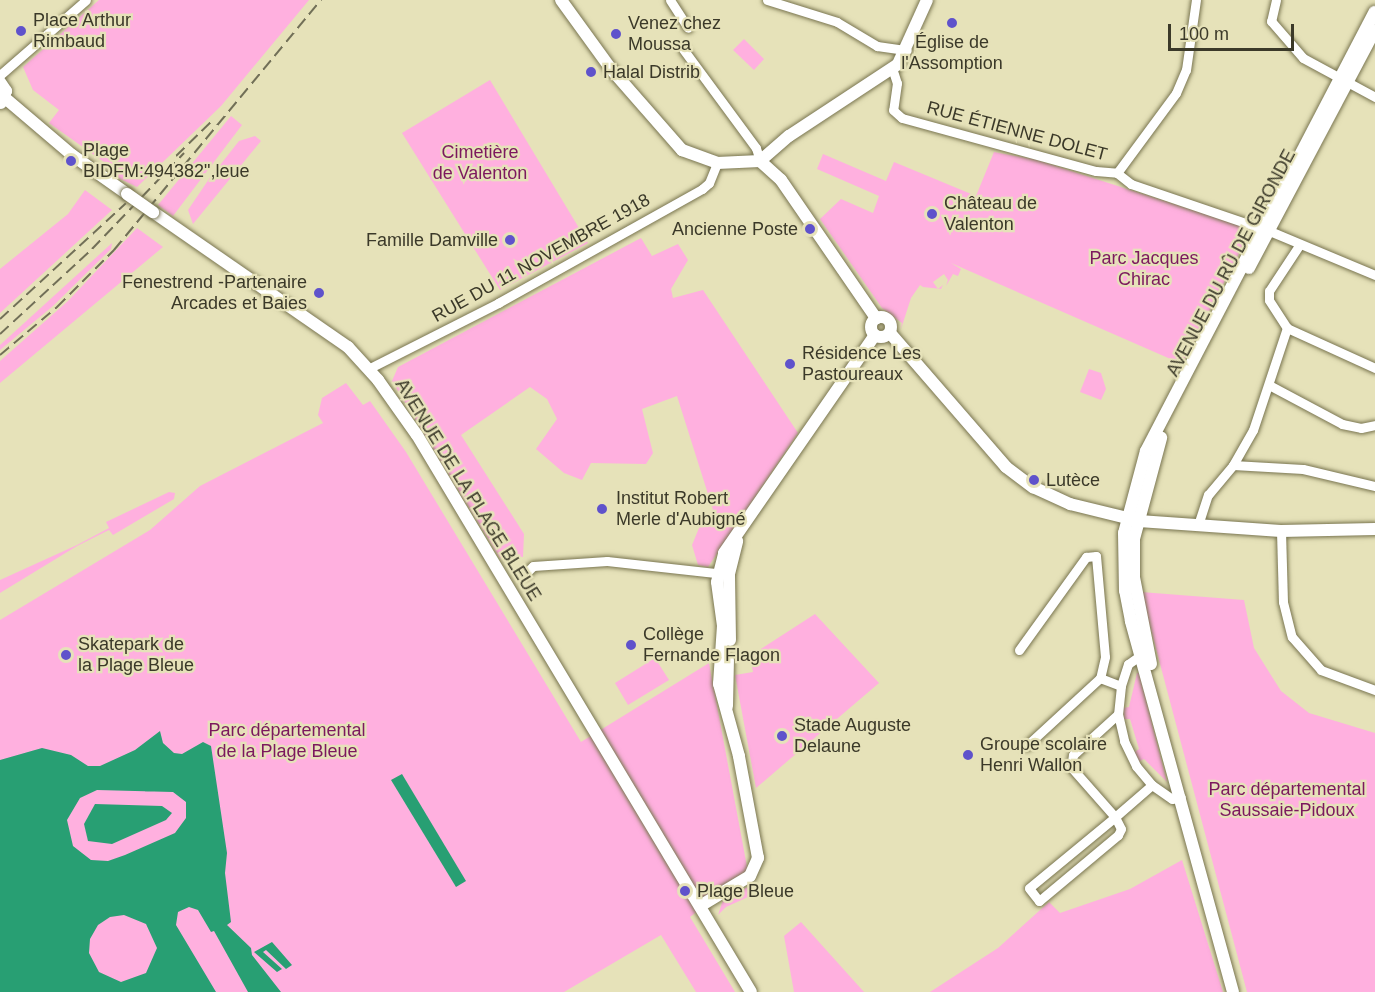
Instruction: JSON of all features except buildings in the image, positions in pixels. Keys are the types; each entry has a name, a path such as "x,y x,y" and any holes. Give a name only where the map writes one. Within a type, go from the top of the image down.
{"main road":[{"path":"561,0 667,136 682,150 717,163 760,161 789,136 892,68 907,50 927,0"},
{"name":"AVENUE DU RÛ DE GIRONDE","path":"1145,657 1134,577 1133,520 1146,451 1265,230 1343,80 1375,12"},
{"name":"AVENUE DU RÛ DE GIRONDE","path":"1343,80 1375,30"},
{"name":"AVENUE DE LA PLAGE BLEUE","path":"3,88 32,121 127,194 348,347 368,369 417,435 751,992"},
{"path":"760,161 778,176 876,318 889,320 890,333 1012,473 1070,504 1133,520 1281,531 1375,529"},
{"path":"875,335 871,326 876,318"},
{"path":"700,906 750,876 758,858 727,706 719,684 724,553 875,335 890,333"},
{"path":"1145,657 1182,777 1241,992"},
{"path":"1145,657 1233,992"},
{"path":"1181,797 1182,777"}],"street":[{"path":"3,88 86,0"},
{"path":"670,0 688,28"},
{"path":"767,0 837,22 877,46 907,50"},
{"path":"1117,173 1176,93 1187,62 1196,0"},
{"path":"1276,0 1271,21 1303,58 1375,97"},
{"path":"683,49 756,148 760,161"},
{"name":"RUE ÉTIENNE DOLET","path":"892,68 897,83 893,110 902,118 1096,171 1117,173 1131,184 1265,230 1375,275"},
{"name":"RUE DU 11 NOVEMBRE 1918","path":"368,369 498,303 702,189 709,183 717,163"},
{"path":"1300,244 1269,291 1269,300 1287,328 1375,368"},
{"path":"1198,525 1208,495 1233,465 1253,430 1287,328"},
{"path":"1269,385 1342,424 1361,428 1375,425"},
{"path":"1233,465 1303,469 1375,486"},
{"path":"1281,531 1283,602 1292,637 1321,670 1375,690"},
{"path":"1019,650 1086,557 1096,556 1105,657 1100,678 1026,746"},
{"path":"525,574 533,566 608,561 723,574"},
{"path":"1145,657 1128,664 1121,686 1118,714 1136,766 1152,785 1173,799 1181,797"},
{"path":"1100,678 1121,686"},
{"path":"1118,714 1073,754 1071,767 1114,817 1121,829 1118,835 1039,901 1029,888 1114,817 1152,785"}],"green space":[{"path":"99,0 309,0 221,106 137,187 112,175 111,167 49,123 59,110 33,90 23,67"},
{"path":"744,39 764,59 754,70 733,50"},
{"name":"Cimetière de Valenton","path":"490,80 588,243 500,290 402,133"},
{"path":"231,116 242,125 173,216 158,205"},
{"path":"255,136 261,141 193,224 188,210 209,179 239,141"},
{"name":"Parc Jacques Chirac","path":"994,152 1037,160 1242,226 1247,238 1182,364 951,263 961,269 958,276 953,274 946,286 948,280 944,274 933,282 938,289 920,285 911,298 901,329 902,323 882,308 820,219 841,199 873,213 879,196 817,169 823,154 886,181 894,162 976,196"},
{"path":"85,190 112,210 0,313 0,269 68,214"},
{"path":"137,228 163,247 0,383 0,361 68,301"},
{"path":"641,238 652,256 678,244 688,260 671,289 673,298 703,290 798,433 708,567 698,565 692,545 699,528 714,513 677,396 642,409 653,453 646,464 591,463 582,480 564,473 536,449 557,419 547,399 530,387 461,435 524,534 523,557 500,558 392,381 398,367"},
{"path":"112,243 111,249 53,306 0,350 0,345"},
{"path":"1089,369 1101,373 1106,389 1101,400 1080,392"},
{"name":"Parc départemental de la Plage Bleue","path":"346,383 363,405 370,401 406,452 581,742 709,663 748,872 690,917 735,992 696,992 661,935 564,992 0,992 0,620 150,530 200,486 323,423 318,415 322,398"},
{"path":"169,492 175,493 174,499 113,535 109,530 77,546 0,593 0,580 77,545 109,528 106,522"},
{"name":"Parc départemental Saussaie-Pidoux","path":"1141,592 1244,600 1254,648 1281,691 1309,713 1375,733 1375,992 1247,992"},
{"name":"Stade Auguste Delaune","path":"815,614 879,683 756,788 735,675 753,672 750,656"},
{"path":"655,658 669,680 628,705 615,683"},
{"path":"1137,673 1139,673 1167,782 1144,759 1138,762 1133,753 1139,749 1130,719 1124,719 1123,708 1129,707"},
{"path":"1182,860 1223,992 930,992 998,948 1049,902 1060,913 1130,889"},
{"path":"755,883 757,893 726,907 718,915 723,900"},
{"path":"801,922 864,992 794,992 784,936"}],"shaded area":[{"path":"160,731 163,743 174,753 182,754 203,742 211,746 227,853 225,873 231,922 227,925 251,948 252,955 281,992 248,992 214,931 211,932 198,910 189,907 178,912 176,925 216,992 0,992 0,760 42,748 71,755 88,766 100,766 135,750","holes":["97,790 173,792 186,802 186,818 175,833 108,861 91,860 73,846 67,820 80,798","124,915 146,924 157,948 146,973 121,982 99,972 89,953 90,939 98,925 110,917"]},
{"path":"402,774 466,881 456,887 391,780"},
{"path":"95,804 162,806 172,813 166,820 112,844 88,841 84,824"},
{"path":"272,942 292,965 286,969 266,950 263,952 282,969 277,972 254,952"}],"railway":[{"path":"0,355 57,307 114,250 321,0"},
{"path":"176,156 211,122"},
{"path":"0,334 92,249 184,153"},
{"path":"0,319 126,203"}],"place":[{"name":"Église de l'Assomption","path":"952,23"},
{"name":"Place Arthur Rimbaud","path":"21,31"},
{"name":"Venez chez Moussa","path":"616,34"},
{"name":"Halal Distrib","path":"591,72"},
{"name":"Plage BIDFM:494382\",leue","path":"71,161"},
{"name":"Château de Valenton","path":"932,214"},
{"name":"Ancienne Poste","path":"810,229"},
{"name":"Famille Damville","path":"510,240"},
{"name":"Fenestrend -Partenaire Arcades et Baies","path":"319,293"},
{"name":"Résidence Les Pastoureaux","path":"790,364"},
{"name":"Lutèce","path":"1034,480"},
{"name":"Institut Robert Merle d'Aubigné","path":"602,509"},
{"name":"Collège Fernande Flagon","path":"631,645"},
{"name":"Skatepark de la Plage Bleue","path":"66,655"},
{"name":"Stade Auguste Delaune","path":"782,736"},
{"name":"Groupe scolaire Henri Wallon","path":"968,755"},
{"name":"Plage Bleue","path":"685,891"}]}
